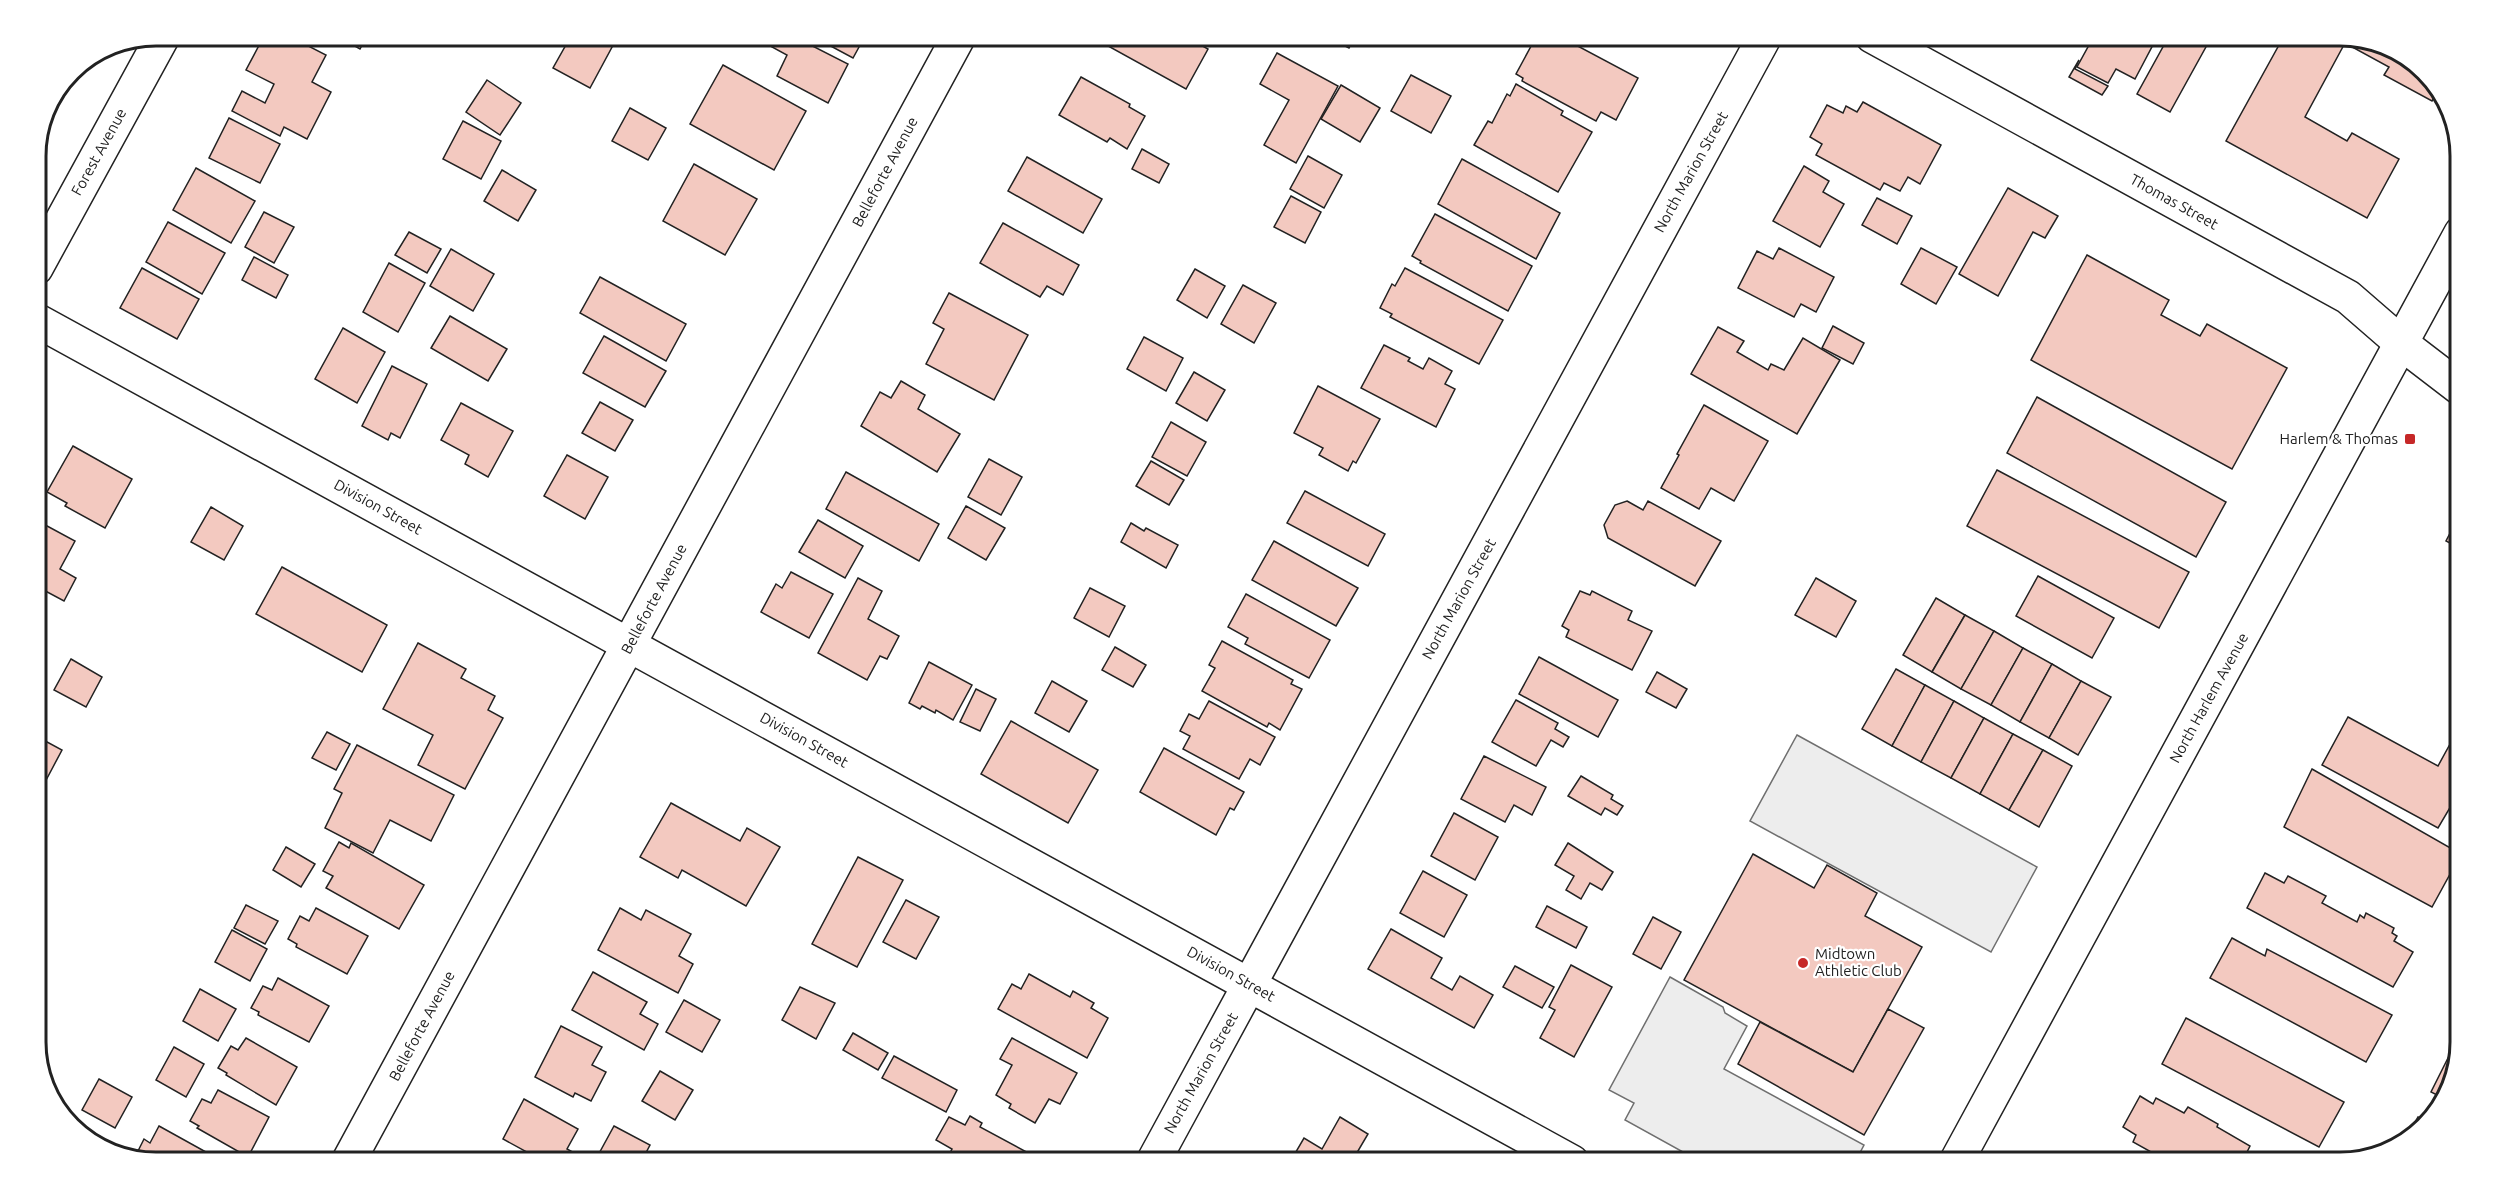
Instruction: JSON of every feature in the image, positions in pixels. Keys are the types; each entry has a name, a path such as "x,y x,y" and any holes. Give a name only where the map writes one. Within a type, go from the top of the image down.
{"street":[{"name":"Forest Avenue","path":"47,248 158,46"},
{"name":"Belleforte Avenue","path":"353,1152 954,46"},
{"name":"North Marion Street","path":"1158,1152 1760,46"},
{"name":"Thomas Street","path":"1890,46 2348,297 2450,381"},
{"name":"North Harlem Avenue","path":"1961,1152 2450,253"},
{"name":"Division Street","path":"47,326 1554,1152"}],"shaded area":[{"path":"1797,735 2037,867 1991,952 1750,821"},
{"path":"1670,977 1723,1007 1725,1013 1747,1026 1724,1069 1864,1145 1860,1152 1683,1152 1625,1120 1634,1103 1609,1090"}],"building":[{"path":"259,46 308,46 326,55 312,82 331,92 307,139 284,127 280,136 232,111 242,91 265,103 274,84 246,70"},
{"path":"565,46 613,46 590,88 553,68"},
{"path":"813,46 848,64 828,103 777,76 787,55 772,47"},
{"path":"831,46 860,46 853,58"},
{"path":"1108,46 1203,46 1208,49 1186,89"},
{"path":"1531,46 1578,46 1638,78 1616,120 1601,112 1596,121 1522,81 1523,78 1516,74"},
{"path":"2089,46 2152,46 2135,79 2116,69 2108,83 2077,67"},
{"path":"2163,46 2206,46 2170,112 2137,94"},
{"path":"2278,46 2343,46 2305,117 2347,141 2352,133 2399,159 2367,218 2226,141"},
{"path":"2352,47 2369,50 2401,65 2423,84 2433,98 2432,101 2384,75 2389,67"},
{"path":"1277,53 1338,86 1296,163 1264,145 1289,100 1260,84"},
{"path":"2079,60 2075,69 2108,86 2102,95 2069,77"},
{"path":"723,65 806,111 774,170 690,124"},
{"path":"1411,75 1451,96 1431,133 1391,111"},
{"path":"1081,77 1130,104 1129,107 1145,116 1127,149 1110,138 1107,142 1059,115"},
{"path":"487,80 521,103 500,135 466,112"},
{"path":"1516,84 1563,111 1561,115 1592,132 1558,192 1474,145 1488,121 1492,123 1507,94 1510,96"},
{"path":"1341,85 1380,108 1360,142 1321,119"},
{"path":"1863,102 1941,145 1920,184 1908,177 1900,191 1884,183 1880,190 1816,155 1822,144 1810,137 1827,105 1843,113 1846,106 1857,112"},
{"path":"630,108 666,128 648,160 612,141"},
{"path":"229,118 280,144 260,183 209,158"},
{"path":"463,121 501,141 481,179 443,159"},
{"path":"1142,149 1169,164 1159,183 1132,169"},
{"path":"1308,156 1342,175 1324,208 1290,189"},
{"path":"1027,157 1102,199 1083,233 1008,191"},
{"path":"1462,159 1560,213 1536,259 1438,204"},
{"path":"694,164 757,199 725,255 663,221"},
{"path":"1804,166 1829,181 1823,192 1844,204 1820,247 1773,221"},
{"path":"196,168 255,201 231,243 173,210"},
{"path":"502,170 536,190 518,221 484,201"},
{"path":"2008,188 2058,216 2045,238 2033,232 1998,296 1959,274"},
{"path":"1291,196 1321,212 1305,243 1274,227"},
{"path":"1877,198 1912,216 1897,244 1862,225"},
{"path":"264,212 294,227 274,263 245,247"},
{"path":"1435,214 1532,266 1508,311 1420,263 1421,261 1412,256"},
{"path":"168,222 225,253 202,294 146,262"},
{"path":"1003,223 1079,265 1063,295 1047,286 1040,297 980,263"},
{"path":"409,232 441,249 427,273 395,255"},
{"path":"1779,248 1834,277 1816,312 1801,304 1794,317 1738,288 1757,251 1773,259"},
{"path":"1921,248 1957,267 1936,304 1901,284"},
{"path":"451,249 494,274 473,311 430,286"},
{"path":"2087,255 2169,300 2161,315 2200,336 2207,324 2287,368 2232,469 2031,360"},
{"path":"254,257 288,275 276,298 242,280"},
{"path":"389,263 425,283 398,332 363,312"},
{"path":"142,268 199,299 177,339 120,308"},
{"path":"1405,268 1503,320 1479,364 1390,317 1392,314 1380,308 1392,284 1395,286"},
{"path":"1195,269 1225,286 1207,318 1177,300"},
{"path":"600,277 686,324 666,361 580,313"},
{"path":"1243,285 1276,303 1254,343 1221,324"},
{"path":"949,293 1028,335 994,400 926,364 944,329 933,323"},
{"path":"450,316 507,349 488,381 431,348"},
{"path":"1833,326 1864,343 1853,364 1822,348"},
{"path":"1718,327 1744,341 1737,352 1768,370 1771,364 1784,370 1803,338 1840,360 1797,434 1691,374"},
{"path":"343,328 385,352 357,403 315,379"},
{"path":"604,336 666,371 645,407 583,373"},
{"path":"1144,337 1183,358 1166,391 1127,369"},
{"path":"1384,345 1410,358 1408,361 1423,369 1429,358 1452,371 1445,384 1455,389 1436,427 1361,388"},
{"path":"392,366 427,384 400,438 391,433 388,440 362,426"},
{"path":"1194,372 1225,390 1207,421 1176,403"},
{"path":"901,381 925,395 918,409 960,434 937,472 861,426 880,392 891,398"},
{"path":"1318,386 1380,419 1356,463 1353,461 1348,471 1319,455 1323,448 1294,433"},
{"path":"2037,397 2226,502 2196,557 2007,453"},
{"path":"600,402 633,420 615,451 582,433"},
{"path":"461,403 513,431 488,477 465,464 469,455 441,440"},
{"path":"1704,405 1768,441 1734,501 1711,488 1699,509 1661,488"},
{"path":"1171,422 1206,442 1187,476 1152,457"},
{"path":"73,446 132,479 105,528 65,506 67,503 47,492"},
{"path":"567,455 608,477 585,519 544,496"},
{"path":"989,459 1022,477 1001,515 968,497"},
{"path":"1151,461 1184,480 1169,505 1136,486"},
{"path":"1997,470 2189,572 2159,628 1967,526"},
{"path":"846,472 939,524 919,561 826,509"},
{"path":"1305,491 1385,534 1368,566 1287,523"},
{"path":"1627,501 1643,510 1648,501 1721,541 1695,586 1608,538 1604,525 1615,505"},
{"path":"966,506 1005,528 986,560 948,538"},
{"path":"211,507 243,526 224,560 191,542"},
{"path":"818,520 863,546 845,578 799,552"},
{"path":"1131,523 1144,531 1146,528 1178,545 1166,568 1121,542"},
{"path":"47,526 75,541 60,569 76,578 64,601 47,592"},
{"path":"1274,541 1358,588 1336,626 1252,580"},
{"path":"282,567 387,625 362,672 256,614"},
{"path":"791,572 833,594 809,638 761,612 776,584 782,588"},
{"path":"2038,576 2114,618 2092,658 2016,616"},
{"path":"858,578 882,591 868,619 899,636 887,659 880,656 867,680 818,653"},
{"path":"1816,578 1856,601 1836,637 1795,615"},
{"path":"1090,588 1125,606 1109,637 1074,618"},
{"path":"1580,591 1590,595 1592,591 1632,611 1628,620 1652,631 1632,670 1566,637 1569,630 1562,626"},
{"path":"1246,594 1330,640 1309,678 1245,644 1248,638 1228,627"},
{"path":"1936,598 1965,615 1932,672 1903,655"},
{"path":"1965,615 1994,631 1961,689 1932,672"},
{"path":"1994,631 2023,648 1991,705 1961,689"},
{"path":"1222,641 1293,680 1291,684 1302,689 1280,730 1269,723 1267,727 1202,691 1215,668 1209,665"},
{"path":"418,643 466,669 461,678 495,696 488,710 503,718 465,789 418,765 433,735 383,709"},
{"path":"1115,647 1146,665 1133,687 1102,670"},
{"path":"2023,648 2052,664 2020,722 1991,705"},
{"path":"1539,657 1618,700 1598,737 1519,694"},
{"path":"71,659 102,677 86,707 54,690"},
{"path":"929,662 972,685 953,720 936,710 935,713 922,706 920,709 909,703"},
{"path":"2052,664 2081,681 2049,738 2020,722"},
{"path":"1896,669 1925,685 1892,746 1862,729"},
{"path":"1657,672 1687,689 1676,708 1646,692"},
{"path":"1052,681 1087,701 1069,732 1035,713"},
{"path":"2081,681 2111,697 2078,755 2049,738"},
{"path":"1925,685 1954,701 1921,762 1892,746"},
{"path":"976,689 996,699 980,731 960,722"},
{"path":"1516,700 1558,723 1555,729 1569,737 1563,747 1551,740 1536,766 1492,742"},
{"path":"1209,701 1275,737 1260,765 1250,759 1239,779 1183,749 1190,736 1180,731 1189,714 1199,719"},
{"path":"1954,701 1984,718 1951,778 1921,762"},
{"path":"2348,717 2438,766 2450,744 2450,808 2438,828 2322,765"},
{"path":"1984,718 2013,734 1980,794 1951,778"},
{"path":"1011,721 1098,770 1068,823 981,774"},
{"path":"327,732 350,744 336,770 312,758"},
{"path":"2013,734 2043,750 2009,810 1980,794"},
{"path":"47,742 62,750 47,778"},
{"path":"357,745 454,795 431,841 390,820 373,853 325,828 342,793 334,789"},
{"path":"1164,748 1244,792 1234,810 1230,808 1216,835 1140,792"},
{"path":"2043,750 2072,766 2039,827 2009,810"},
{"path":"1484,756 1546,787 1532,815 1514,805 1505,822 1461,799"},
{"path":"2312,769 2450,848 2450,874 2432,907 2284,827"},
{"path":"1581,776 1613,795 1611,799 1623,806 1617,815 1605,808 1601,815 1568,796"},
{"path":"671,803 740,841 747,828 780,847 746,906 682,870 678,878 640,857"},
{"path":"1454,813 1498,837 1475,880 1431,856"},
{"path":"339,842 349,848 351,843 424,885 399,929 326,888 333,876 323,871"},
{"path":"1568,843 1613,872 1602,890 1590,883 1581,899 1566,890 1574,876 1555,865"},
{"path":"286,847 315,864 301,887 273,870"},
{"name":"Midtown Athletic Club","path":"1753,854 1814,888 1827,865 1877,893 1865,916 1922,947 1853,1072 1684,980"},
{"path":"858,857 903,880 857,967 812,944"},
{"path":"1423,871 1467,895 1444,937 1400,913"},
{"path":"2265,873 2284,883 2288,876 2326,896 2322,903 2357,922 2360,915 2364,918 2366,913 2394,928 2392,933 2397,936 2394,941 2413,952 2393,987 2247,908"},
{"path":"906,900 939,917 916,959 883,942"},
{"path":"246,905 278,921 265,944 234,928"},
{"path":"1547,906 1587,927 1576,948 1536,927"},
{"path":"316,908 368,936 347,974 296,947 297,944 288,939 300,916 309,921"},
{"path":"620,908 641,920 646,910 691,934 679,956 693,964 678,993 598,950"},
{"path":"1653,917 1681,932 1661,969 1633,954"},
{"path":"1391,929 1442,958 1431,978 1452,990 1460,976 1493,995 1474,1028 1368,969"},
{"path":"232,930 267,949 250,981 215,962"},
{"path":"2232,938 2265,956 2267,949 2392,1015 2366,1062 2210,978"},
{"path":"1571,965 1612,987 1574,1057 1540,1038 1555,1010 1549,1007"},
{"path":"1515,966 1554,987 1542,1008 1503,987"},
{"path":"593,972 647,1002 640,1014 658,1024 644,1050 572,1010"},
{"path":"1029,974 1070,997 1073,991 1094,1003 1091,1008 1108,1018 1087,1058 998,1009 1012,984 1021,989"},
{"path":"278,978 329,1006 309,1042 258,1015 259,1012 251,1008 263,986 272,990"},
{"path":"800,987 835,1003 816,1039 782,1020"},
{"path":"200,989 236,1009 218,1041 183,1021"},
{"path":"684,1000 720,1020 702,1052 666,1032"},
{"path":"1888,1009 1924,1028 1864,1135 1738,1064 1760,1022 1853,1072"},
{"path":"2186,1018 2344,1102 2319,1147 2162,1064"},
{"path":"561,1026 602,1047 592,1065 606,1072 591,1101 575,1093 573,1097 535,1077"},
{"path":"853,1033 888,1053 878,1070 843,1050"},
{"path":"246,1038 297,1067 276,1105 218,1068 231,1046 238,1050"},
{"path":"1012,1038 1077,1073 1060,1104 1049,1099 1035,1123 1009,1108 1011,1104 996,1095 1012,1065 1000,1059"},
{"path":"174,1047 204,1064 186,1097 156,1080"},
{"path":"2450,1054 2445,1077 2439,1090 2436,1095 2431,1092"},
{"path":"894,1056 957,1090 946,1112 882,1078"},
{"path":"660,1071 693,1090 675,1120 642,1101"},
{"path":"99,1079 132,1097 115,1128 82,1110"},
{"path":"218,1090 269,1117 251,1152 239,1152 197,1128 199,1126 190,1121 202,1099 211,1103"},
{"path":"2140,1096 2153,1104 2156,1098 2184,1113 2188,1107 2250,1146 2247,1152 2151,1152 2133,1142 2136,1135 2123,1127"},
{"path":"524,1099 578,1129 567,1149 572,1152 527,1152 503,1139"},
{"path":"970,1116 982,1123 980,1127 1027,1152 950,1152 952,1149 936,1140 949,1117 965,1125"},
{"path":"1340,1117 1368,1134 1357,1152 1296,1152 1304,1138 1322,1149"},
{"path":"159,1126 206,1152 157,1152 139,1150 144,1139 150,1143"},
{"path":"614,1126 650,1145 646,1152 600,1152"}],"place":[{"name":"Harlem & Thomas","path":"2410,439"},
{"name":"Midtown Athletic Club","path":"1803,963"}]}
